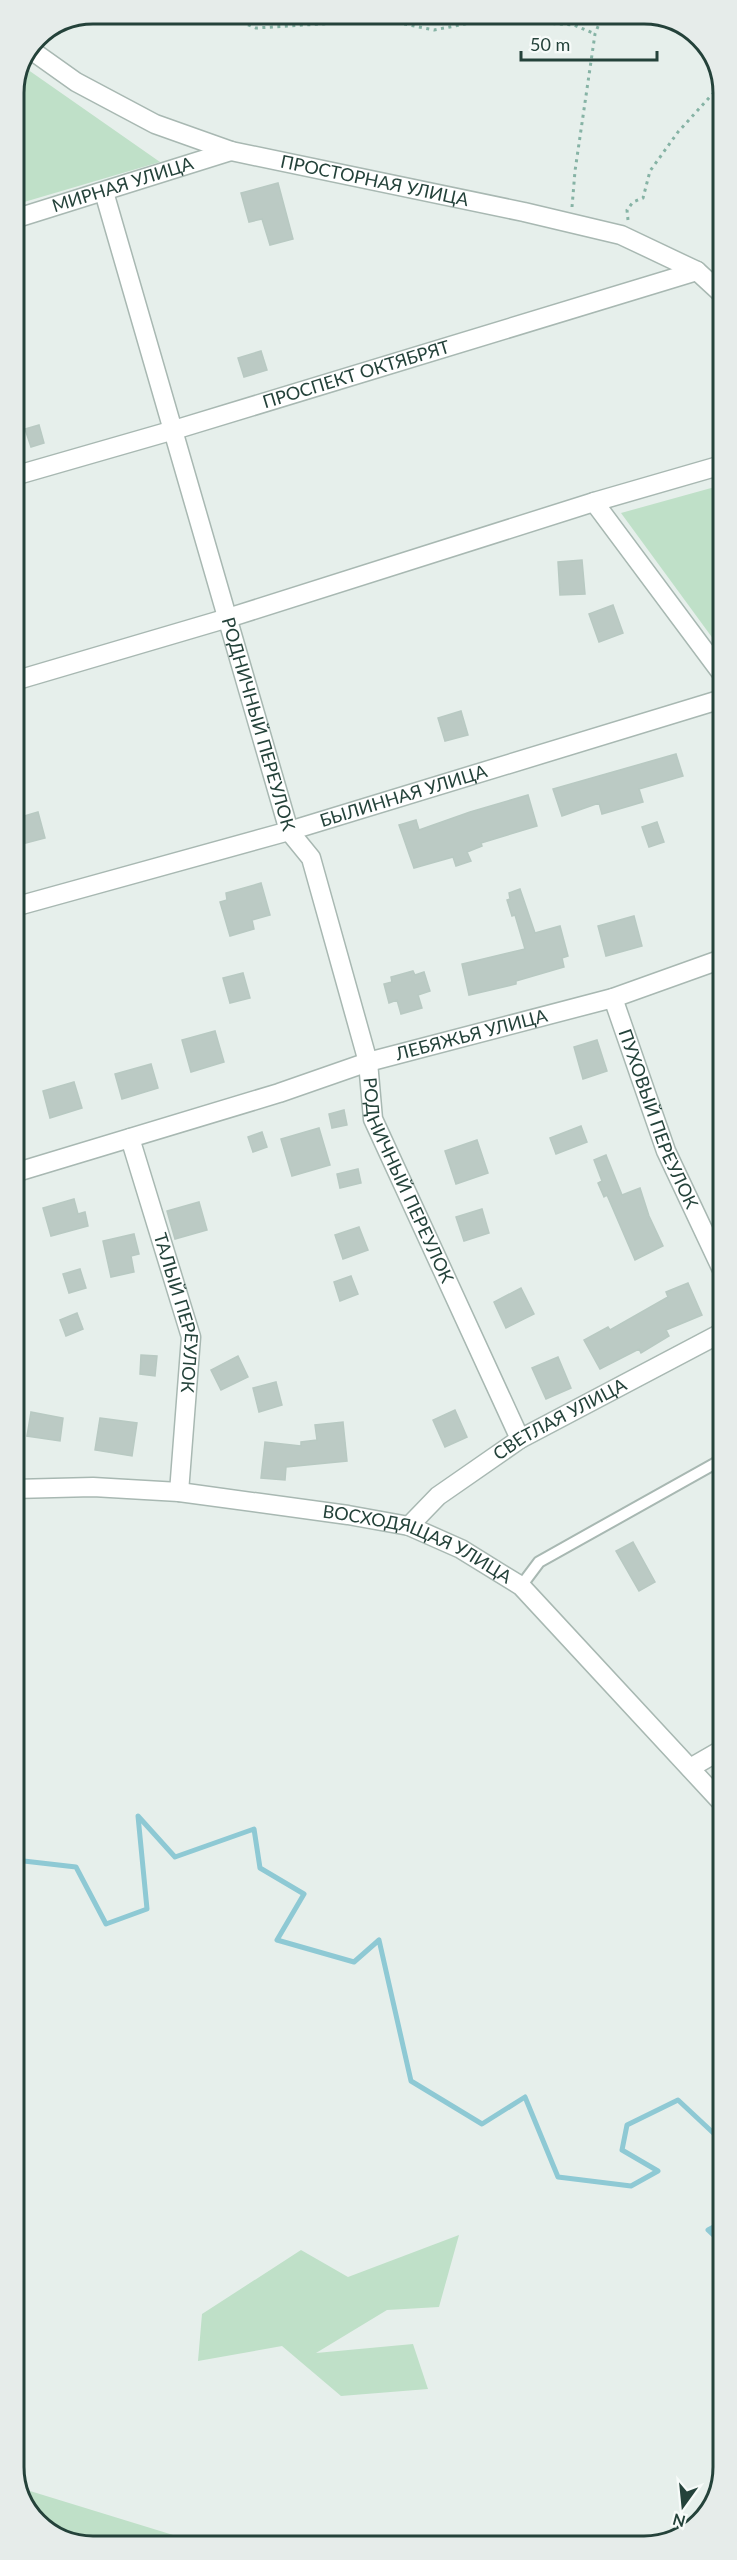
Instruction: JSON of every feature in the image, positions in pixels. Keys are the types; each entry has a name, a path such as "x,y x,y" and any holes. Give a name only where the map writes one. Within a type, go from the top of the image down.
{"street":[{"name":"ПРОСТОРНАЯ УЛИЦА","path":"37,54 76,82 155,124 231,151 621,235 697,270 713,285"},
{"name":"МИРНАЯ УЛИЦА","path":"24,216 231,151"},
{"name":"РОДНИЧНЫЙ ПЕРЕУЛОК","path":"104,192 289,831 312,858 368,1062 373,1119 520,1439"},
{"name":"ПРОСПЕКТ ОКТЯБРЯТ","path":"24,473 174,430 697,270"},
{"path":"24,678 228,618 594,502 713,468"},
{"path":"594,502 713,662"},
{"name":"БЫЛИННАЯ УЛИЦА","path":"24,904 289,831 713,702"},
{"name":"ЛЕБЯЖЬЯ УЛИЦА","path":"24,1170 279,1093 368,1062 613,998 713,963"},
{"name":"ПУХОВЫЙ ПЕРЕУЛОК","path":"613,998 666,1151 713,1251"},
{"name":"ТАЛЫЙ ПЕРЕУЛОК","path":"130,1138 191,1337 178,1492"},
{"name":"СВЕТЛАЯ УЛИЦА","path":"409,1526 438,1496 520,1439 713,1337"},
{"name":"ВОСХОДЯЩАЯ УЛИЦА","path":"24,1489 93,1487 178,1492 348,1515 409,1526 461,1549 521,1586 713,1793"},
{"path":"690,1768 713,1755"}],"lane":[{"path":"521,1586 539,1562 713,1465"}],"path":[{"path":"246,24 256,28 320,24"},
{"path":"405,24 434,30 465,24"},
{"path":"560,24 574,25 595,34"},
{"path":"571,223 574,171 595,34 599,24"},
{"path":"632,240 627,210 633,202 643,198 650,171 665,149 713,94"}],"green space":[{"path":"28,70 160,162 24,202 24,93"},
{"path":"713,487 713,639 621,513"},
{"path":"459,2235 439,2307 387,2310 316,2353 413,2344 428,2389 341,2396 282,2346 198,2361 202,2314 301,2250 348,2277"},
{"path":"28,2490 176,2536 75,2534 47,2519 33,2502"}],"building":[{"path":"278,183 293,239 270,245 262,219 249,222 241,193"},
{"path":"261,351 267,370 244,377 238,358"},
{"path":"39,425 44,443 31,447 25,429"},
{"path":"582,560 585,594 560,595 558,562"},
{"path":"613,605 623,633 599,642 589,614"},
{"path":"461,711 468,735 445,741 438,718"},
{"path":"676,754 683,776 639,789 643,802 602,814 599,803 562,816 553,789"},
{"path":"528,795 537,826 481,843 482,846 467,852 471,861 456,866 453,857 414,868 399,825 416,820 419,830"},
{"path":"38,812 45,838 24,843 24,816"},
{"path":"657,822 664,842 649,847 642,827"},
{"path":"261,883 270,915 252,920 254,929 230,936 220,902 227,900 226,893"},
{"path":"520,889 535,933 560,926 568,956 562,958 564,967 516,981 516,984 469,995 462,964 525,949 515,915 512,916 507,900 510,899 509,893"},
{"path":"634,916 642,946 606,956 598,926"},
{"path":"413,971 415,975 424,972 430,991 418,995 422,1008 401,1014 397,1000 389,1003 384,984 392,982 391,977"},
{"path":"243,973 250,998 230,1003 223,978"},
{"path":"215,1031 224,1062 191,1072 182,1040"},
{"path":"597,1040 607,1071 583,1079 574,1047"},
{"path":"151,1064 158,1088 122,1099 115,1074"},
{"path":"74,1082 82,1108 50,1118 43,1091"},
{"path":"344,1110 347,1125 332,1128 329,1114"},
{"path":"581,1126 587,1142 556,1154 550,1138"},
{"path":"319,1128 330,1165 292,1176 281,1139"},
{"path":"262,1132 267,1147 253,1152 248,1137"},
{"path":"477,1140 488,1173 456,1184 445,1151"},
{"path":"606,1155 622,1195 640,1188 649,1216 663,1246 635,1260 607,1195 604,1197 598,1183 602,1181 594,1160"},
{"path":"358,1169 361,1183 340,1188 337,1174"},
{"path":"74,1199 78,1214 85,1212 88,1226 51,1236 43,1208"},
{"path":"199,1202 207,1230 175,1239 167,1211"},
{"path":"482,1209 489,1233 464,1241 456,1217"},
{"path":"359,1227 368,1250 343,1259 335,1235"},
{"path":"134,1234 139,1254 131,1256 134,1272 111,1277 103,1241"},
{"path":"80,1269 86,1288 69,1293 63,1274"},
{"path":"351,1276 358,1294 340,1301 334,1282"},
{"path":"688,1283 702,1315 666,1330 669,1336 641,1353 639,1349 600,1369 584,1340 608,1327 610,1330 668,1297 666,1292"},
{"path":"521,1288 534,1314 506,1328 494,1302"},
{"path":"77,1313 83,1329 66,1336 60,1320"},
{"path":"141,1355 157,1356 155,1376 140,1374"},
{"path":"238,1356 248,1377 221,1390 211,1370"},
{"path":"558,1357 571,1388 546,1399 532,1368"},
{"path":"276,1382 282,1405 259,1412 253,1388"},
{"path":"455,1410 467,1437 445,1447 433,1420"},
{"path":"31,1412 63,1418 60,1441 27,1436"},
{"path":"100,1418 137,1423 132,1456 95,1450"},
{"path":"343,1422 347,1461 286,1467 285,1480 261,1478 265,1442 301,1446 301,1442 317,1440 315,1425"},
{"path":"633,1542 655,1582 639,1591 616,1551"}],"waterway":[{"path":"24,1861 76,1867 106,1924 147,1909 138,1816 175,1857 254,1829 260,1868 304,1894 277,1940 354,1962 379,1940 411,2081 482,2124 525,2097 558,2177 631,2186 658,2171 622,2150 627,2125 678,2100 713,2133"},
{"path":"713,2227 708,2230 713,2235"}]}
